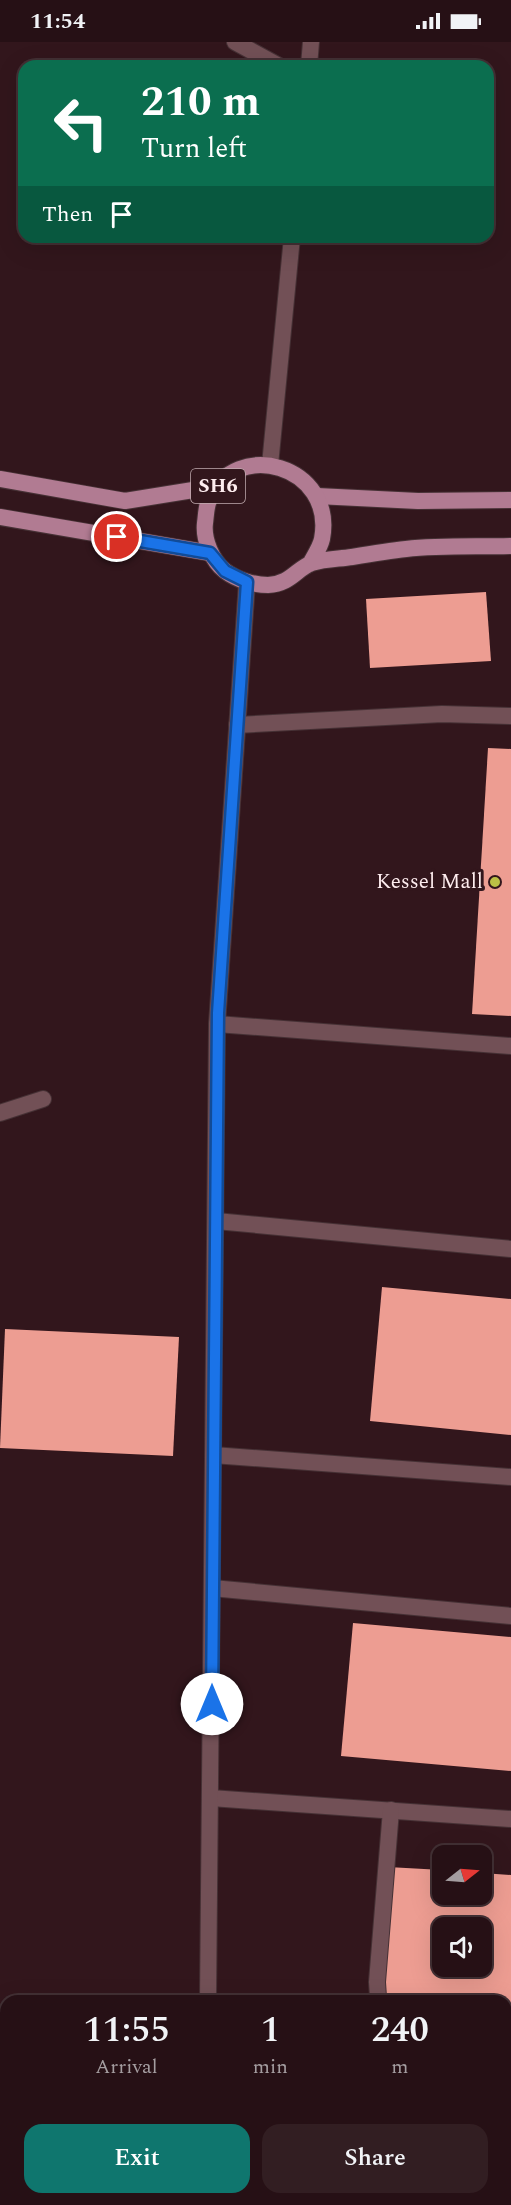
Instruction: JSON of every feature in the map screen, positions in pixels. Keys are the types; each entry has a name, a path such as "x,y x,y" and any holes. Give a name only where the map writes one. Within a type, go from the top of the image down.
{"main road":[{"name":"SH6","path":"210,553 204,530 209,501 218,486 235,472 259,465 279,466 303,479 317,496"},
{"name":"SH6","path":"0,479 125,501 218,486"},
{"path":"0,517 210,553 225,571 247,582 268,585 290,579 310,564 321,542 323,520 317,496 418,501 511,500"},
{"path":"310,564 408,549 511,546"}],"street":[{"path":"235,42 268,60"},
{"path":"310,60 311,42"},
{"path":"270,465 291,243"},
{"path":"208,1995 217,1024 247,582"},
{"path":"237,725 442,714 511,716"},
{"path":"217,1024 511,1046"},
{"path":"0,1113 43,1099"},
{"path":"216,1221 511,1249"},
{"path":"213,1455 511,1477"},
{"path":"212,1588 511,1616"},
{"path":"211,1798 511,1819"},
{"path":"378,1995 391,1810"}],"building":[{"path":"486,592 491,661 370,668 366,599"},
{"name":"Kessel Mall","path":"488,748 511,749 511,1016 472,1014"},
{"path":"382,1287 511,1299 511,1435 370,1421"},
{"path":"5,1329 179,1337 173,1456 0,1448"},
{"path":"353,1623 511,1637 511,1771 341,1756"},
{"path":"388,1867 432,1869 432,1905 492,1905 492,1874 511,1875 511,1995 380,1995"}],"place":[{"name":"Kessel Mall","path":"495,882"}],"route":[{"path":"117,537 210,553 225,571 247,582 218,1013 212,1704"}]}
